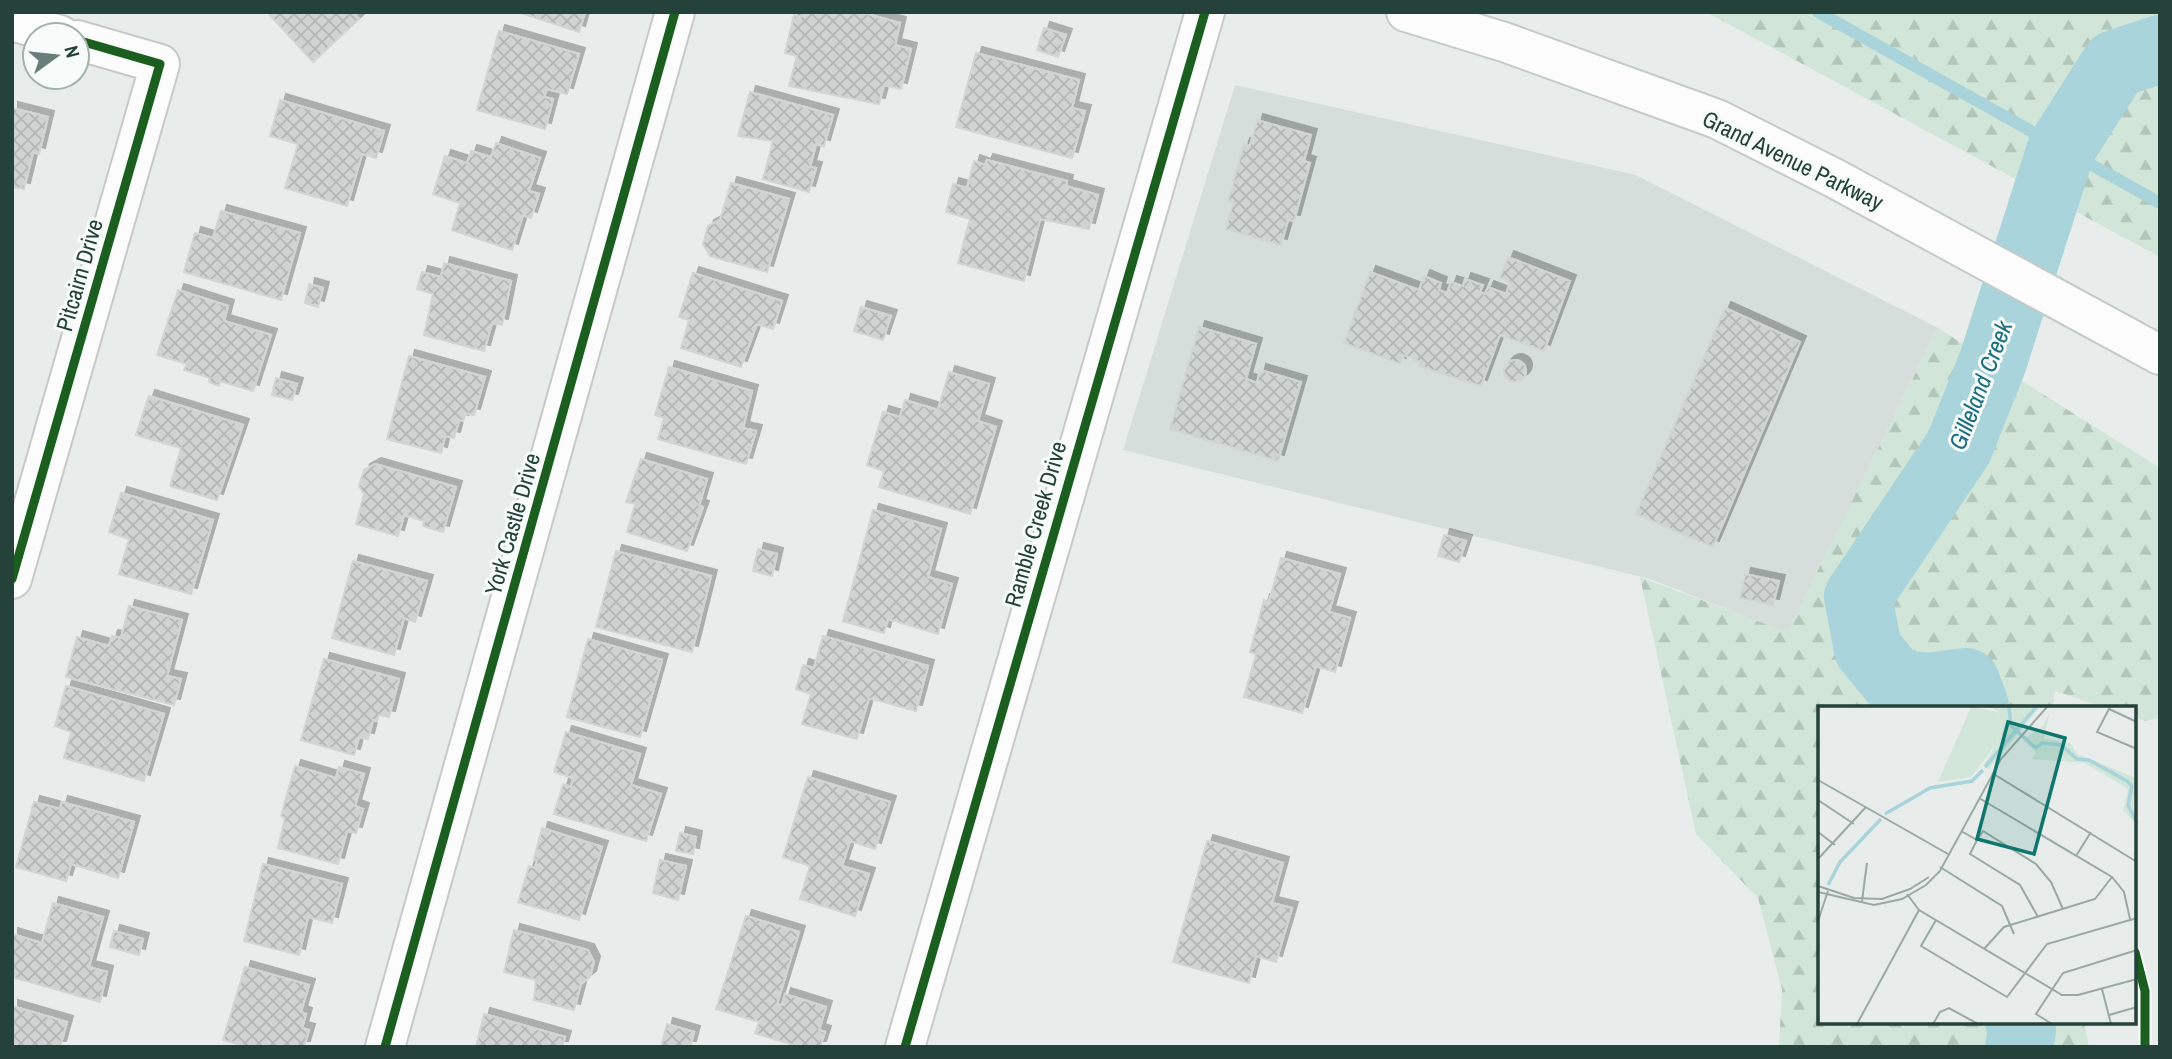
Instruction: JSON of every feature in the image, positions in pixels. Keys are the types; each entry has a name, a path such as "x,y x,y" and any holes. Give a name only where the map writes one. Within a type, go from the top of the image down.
{"street":[{"name":"York Castle Drive","path":"385,1047 675,12"},
{"name":"Ramble Creek Drive","path":"905,1047 1205,12"},
{"name":"Grand Avenue Parkway","path":"1406,12 1504,42 1717,119 1835,178 2160,355"},
{"name":"Pitcairn Drive","path":"12,579 160,64 91,44"}],"shaded area":[{"path":"1235,85 1636,175 1938,328 1787,633 1650,579 1123,450"}],"green space":[{"path":"1706,12 2160,12 2160,257"},
{"path":"1938,328 2160,468 2160,718 2145,721 2137,719 2137,706 2100,706 2055,691 2053,706 1818,706 1818,1024 2084,1024 2089,1047 1779,1047 1782,989 1758,898 1696,834 1640,577 1787,632"}],"building":[{"path":"267,12 359,12 355,15 359,19 313,62"},
{"path":"518,12 585,12 579,32"},
{"path":"803,12 860,12 900,23 895,45 911,49 901,89 884,85 879,104 789,86 797,56 785,53 794,15 801,17"},
{"path":"1044,28 1066,35 1058,57 1037,50"},
{"path":"499,31 579,54 567,94 547,89 544,97 553,99 545,129 477,110"},
{"path":"976,53 1079,80 1072,108 1085,111 1072,158 956,127"},
{"path":"750,92 833,115 824,146 816,144 810,167 816,168 809,192 763,179 773,141 738,136"},
{"path":"280,100 384,131 376,158 362,154 347,206 285,188 298,144 270,136"},
{"path":"12,108 48,117 39,154 33,152 24,189 12,187"},
{"path":"1257,120 1311,135 1304,161 1310,163 1294,221 1288,220 1281,245 1226,229 1233,203 1228,201 1244,144 1250,146"},
{"path":"496,143 540,158 529,191 539,194 531,218 523,215 512,250 452,230 460,203 433,194 445,156 467,163 471,151 491,157"},
{"path":"987,160 1067,181 1066,186 1098,195 1089,229 1040,219 1024,281 958,263 970,219 946,212 953,184 967,188 974,161 985,165"},
{"path":"731,183 789,199 767,272 710,256 703,244 708,226 720,220"},
{"path":"221,211 300,233 281,300 184,272 195,233 213,238"},
{"path":"1508,257 1570,281 1544,351 1500,335 1481,386 1419,366 1420,362 1404,355 1400,364 1344,343 1370,272 1419,290 1424,276 1441,283 1439,290 1447,293 1451,282 1463,286 1465,279 1483,285 1480,292 1485,294 1488,287 1506,294 1510,282 1500,278"},
{"path":"444,263 511,281 502,325 492,323 484,351 424,335 433,294 417,289 422,272 441,277"},
{"path":"693,273 782,301 773,329 757,324 741,367 681,348 689,320 679,317"},
{"path":"309,284 323,288 318,307 305,303"},
{"path":"178,290 228,306 224,321 271,335 253,391 220,381 219,386 209,382 210,378 184,370 187,364 157,355"},
{"path":"861,307 891,316 883,340 854,331"},
{"path":"1725,308 1800,342 1713,547 1636,514"},
{"path":"1199,327 1256,344 1246,379 1257,383 1260,370 1301,382 1278,461 1170,429"},
{"path":"409,356 485,377 474,415 465,413 463,421 459,420 454,438 445,436 441,453 387,439"},
{"path":"1511,360 1519,360 1526,367 1526,375 1519,382 1511,382 1504,375 1504,367"},
{"path":"669,367 752,391 743,428 756,431 746,464 658,439 664,418 655,415"},
{"path":"949,372 989,384 978,421 996,427 970,514 879,487 884,471 867,465 883,412 900,417 905,400 938,410"},
{"path":"276,378 297,384 292,400 272,395"},
{"path":"149,396 243,425 217,500 170,486 181,448 136,435"},
{"path":"641,459 707,479 699,506 703,507 687,551 627,532 635,504 626,502"},
{"path":"375,464 456,487 443,532 423,526 424,521 404,515 398,536 356,524 364,494 359,486 364,470"},
{"path":"121,493 213,520 191,594 119,574 129,539 109,532"},
{"path":"873,510 941,529 928,577 952,584 938,634 888,619 884,633 843,621"},
{"path":"1444,535 1466,541 1459,562 1438,556"},
{"path":"758,549 777,554 772,576 753,571"},
{"path":"616,551 711,576 692,652 596,627"},
{"path":"1281,558 1340,574 1329,612 1350,618 1335,672 1316,666 1302,713 1244,697 1256,654 1250,652 1264,600 1269,602"},
{"path":"353,561 427,581 415,622 404,618 394,655 332,638"},
{"path":"1745,574 1779,581 1773,605 1740,598"},
{"path":"129,606 182,620 167,676 181,679 174,705 66,677 77,637 109,646 112,636 121,638"},
{"path":"823,636 928,666 916,711 869,698 857,739 802,724 811,694 796,689 803,665 814,668"},
{"path":"588,639 662,660 640,737 567,717"},
{"path":"324,659 399,679 389,717 379,715 377,721 373,720 368,739 359,737 354,755 301,740"},
{"path":"66,686 164,714 144,781 64,758 71,732 55,726"},
{"path":"566,732 640,754 631,785 661,794 646,841 554,814 563,784 571,787 573,778 554,772"},
{"path":"295,766 336,778 339,767 364,774 355,806 363,809 356,833 347,831 338,864 278,848 285,818 281,816"},
{"path":"808,777 890,802 875,849 850,841 842,866 869,874 855,916 800,899 810,866 783,857"},
{"path":"34,802 60,809 62,802 134,822 118,878 71,864 66,881 16,867"},
{"path":"542,828 602,847 579,920 518,902 529,866 535,868 537,860 534,859"},
{"path":"680,833 696,837 693,854 676,851"},
{"path":"1207,841 1283,863 1272,903 1292,908 1276,962 1256,956 1249,983 1173,962"},
{"path":"660,860 686,866 678,900 653,893"},
{"path":"263,864 342,884 332,923 308,917 299,955 244,941"},
{"path":"53,903 103,917 89,967 107,972 100,1002 12,977 12,934 42,943"},
{"path":"746,916 799,932 777,1004 782,1005 785,994 826,1007 819,1030 825,1032 820,1047 799,1047 755,1033 759,1022 716,1009"},
{"path":"514,930 588,950 594,962 590,977 581,984 574,1010 534,1000 536,980 504,972"},
{"path":"114,931 143,939 139,955 110,947"},
{"path":"245,967 309,985 301,1012 306,1014 302,1028 309,1030 304,1047 248,1047 223,1040"},
{"path":"12,1006 67,1022 60,1047 12,1047"},
{"path":"484,1014 565,1037 562,1047 476,1047"},
{"path":"667,1024 694,1032 690,1047 661,1047"}],"waterway":[{"path":"1818,12 2160,203"},
{"name":"Gilleland Creek","path":"1975,706 1966,682 1928,687 1896,683 1868,649 1858,597 1959,447 1993,361 2061,149 2115,64 2160,49"},
{"name":"Gilleland Creek","path":"2019,1047 2022,1030 2020,1024"}],"cycle path":[{"path":"385,1047 675,12"},
{"path":"905,1047 1205,12"},
{"path":"12,579 160,64 91,44"},
{"path":"2137,960 2145,991 2145,1047"}]}
